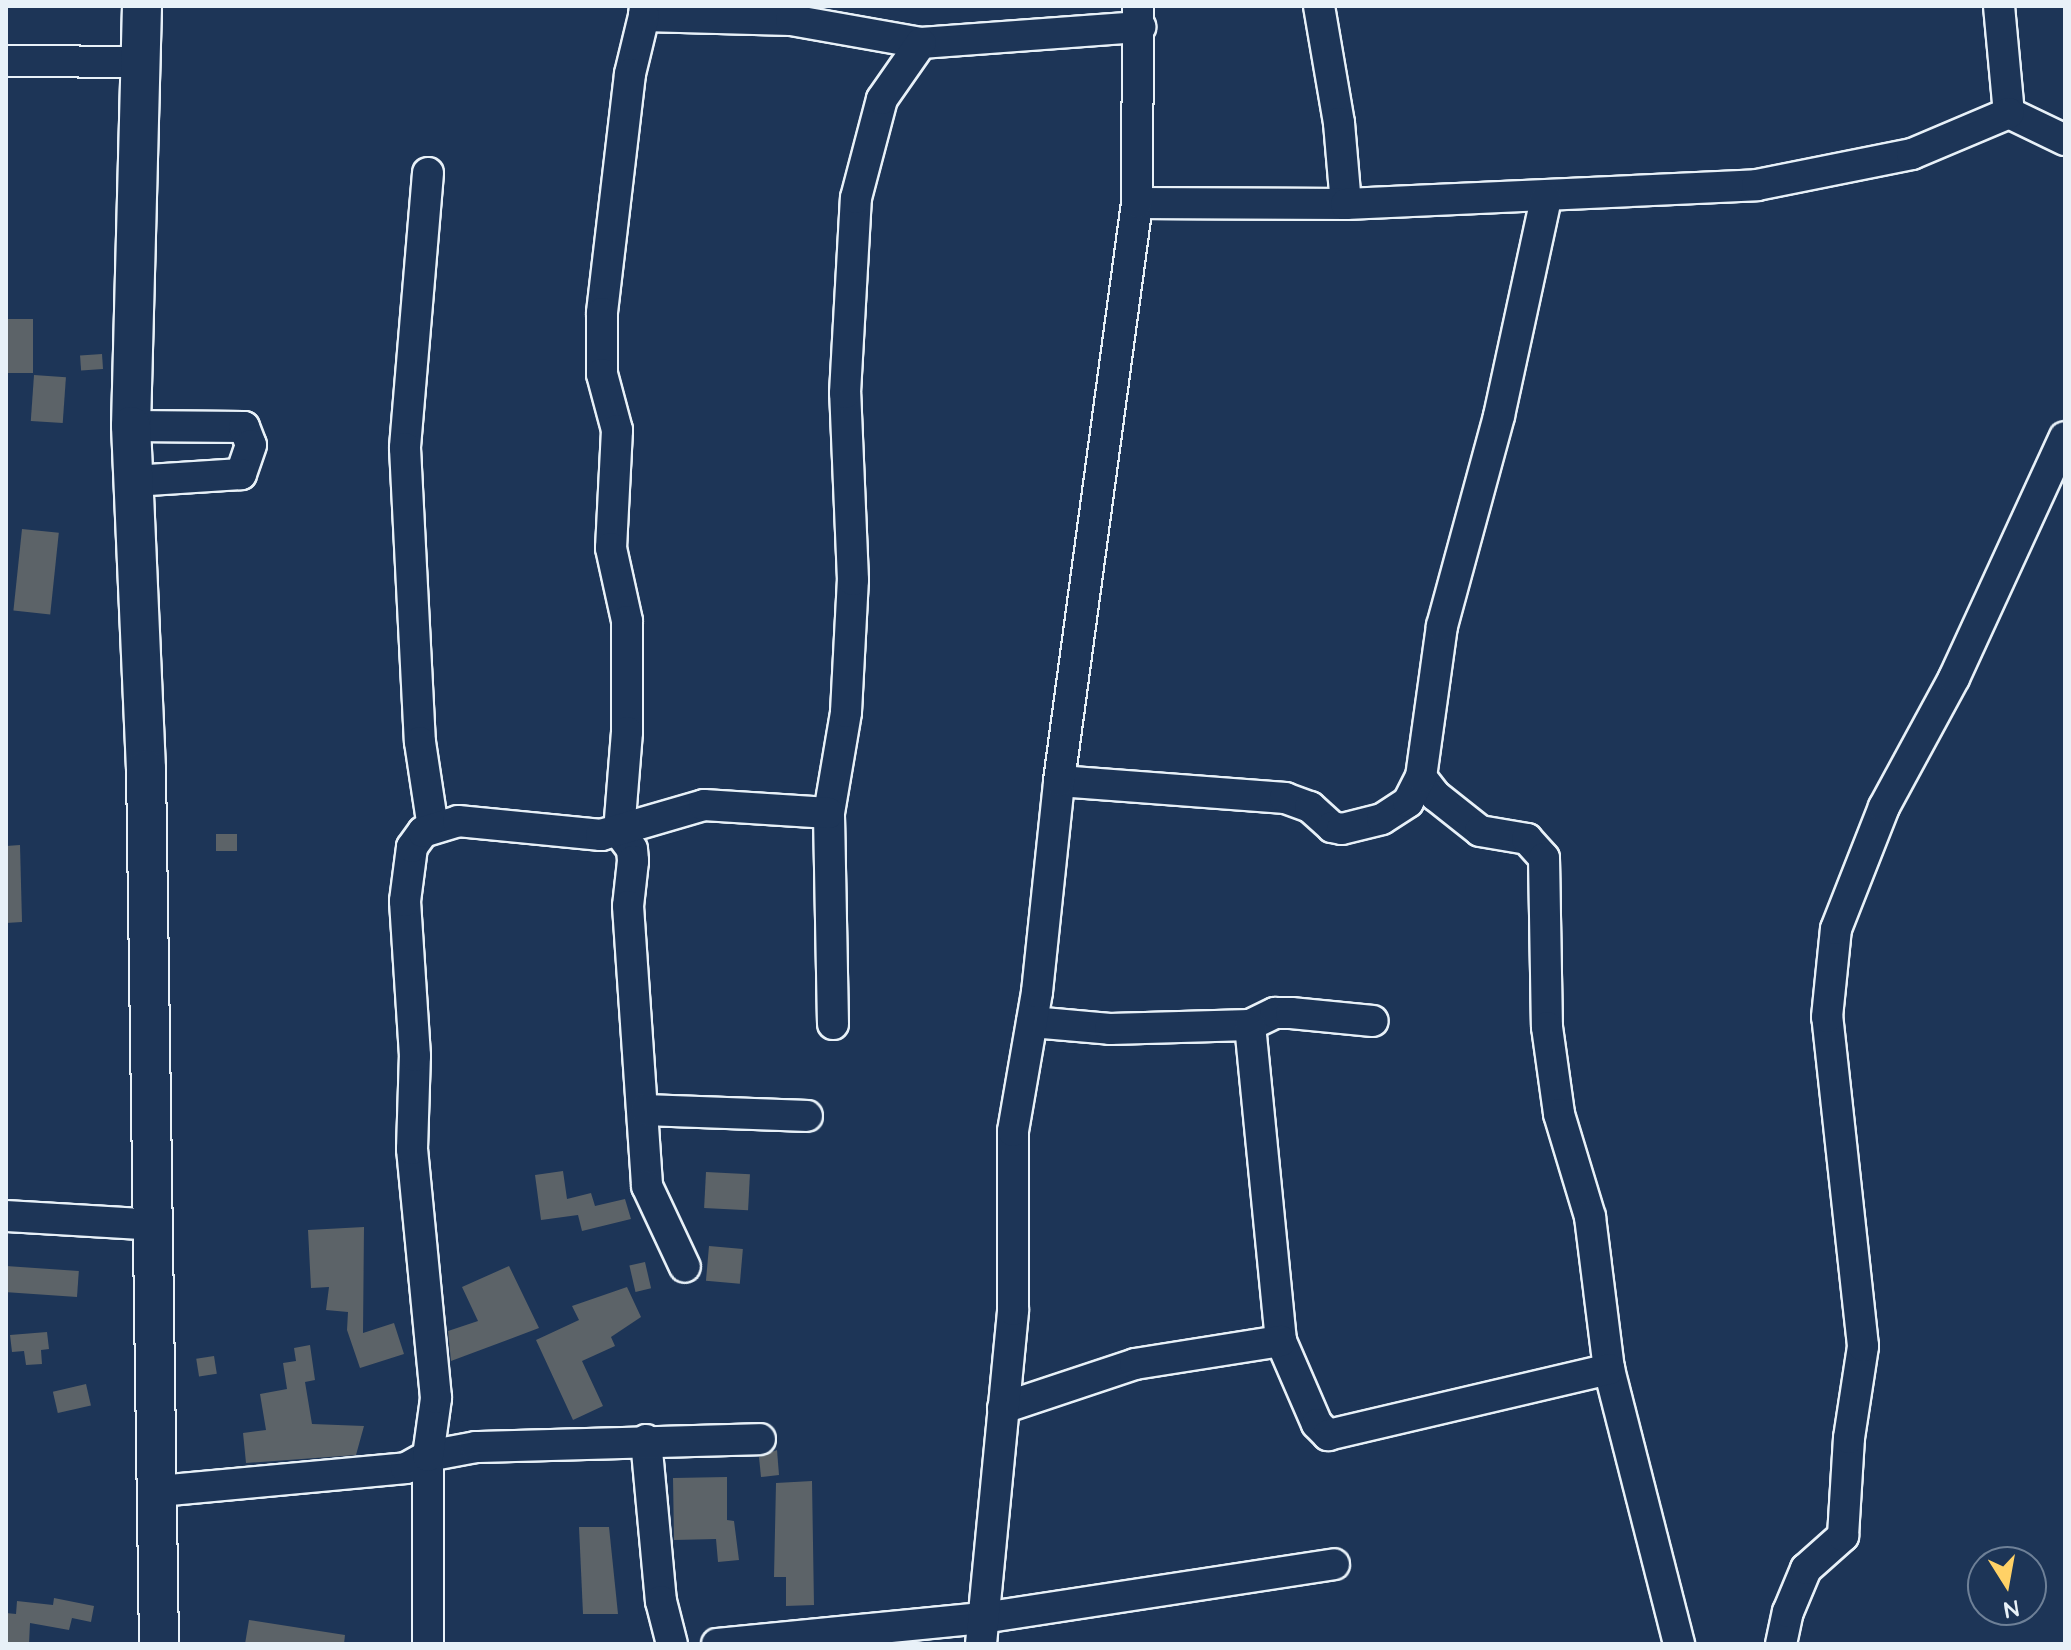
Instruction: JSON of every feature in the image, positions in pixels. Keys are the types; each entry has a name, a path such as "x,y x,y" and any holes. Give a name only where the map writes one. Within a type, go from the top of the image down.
{"main road":[{"path":"142,6 131,426 146,769 156,1225 159,1644"}],"street":[{"path":"1319,6 1339,123 1346,204"},
{"path":"1999,6 2009,113"},
{"path":"685,1267 647,1186 646,1110 628,906 633,861 632,849 619,832 627,732 627,621 611,548 617,430 602,374 602,313 630,74 644,11 793,13 921,43 1139,16 1137,203 1059,781 1032,1022 1010,1171 1013,1310 982,1631"},
{"path":"833,1024 829,813 846,712 853,580 845,393 856,198 882,99 921,43"},
{"path":"6,61 142,62"},
{"path":"1137,203 1346,204 1546,198 1757,185 1912,154 2009,113"},
{"path":"2009,113 2064,142"},
{"path":"428,173 405,448 420,742 433,828"},
{"path":"1059,781 1285,798 1310,807 1332,827 1342,829 1397,813 1421,777 1442,626 1499,416 1546,198"},
{"path":"131,426 244,427 251,445 241,474 133,481"},
{"path":"1781,1644 1788,1612 1806,1569 1843,1536 1849,1438 1863,1346 1827,1017 1836,929 1884,807 1954,678 2065,437"},
{"path":"1421,777 1436,796 1480,831 1527,839 1544,858 1549,1053 1563,1135 1590,1217 1609,1369 1679,1644"},
{"path":"428,1644 428,1456 436,1398 412,1149 415,1056 405,901 412,847 433,828 480,821 573,834 619,832 673,810 704,805 829,813"},
{"path":"1032,1022 1110,1029 1250,1025 1275,1013 1373,1021"},
{"path":"1250,1025 1281,1341 1317,1424 1328,1435 1609,1369"},
{"path":"646,1110 807,1116"},
{"path":"6,1216 156,1225"},
{"path":"1003,1408 1135,1364 1281,1341"},
{"path":"159,1491 406,1468 428,1456 534,1442 760,1439"},
{"path":"646,1440 661,1601 672,1640 715,1644 982,1631 1334,1564"}],"building":[{"path":"6,319 33,319 33,373 6,373"},
{"path":"102,354 103,369 81,370 80,356"},
{"path":"34,375 66,377 63,423 31,421"},
{"path":"22,529 59,533 50,614 13,611"},
{"path":"216,834 237,834 237,851 216,851"},
{"path":"20,845 22,922 6,923 6,846"},
{"path":"563,1171 567,1199 591,1193 595,1206 625,1199 631,1219 582,1231 578,1215 541,1220 535,1175"},
{"path":"706,1172 750,1174 748,1210 704,1208"},
{"path":"364,1227 363,1333 394,1323 404,1354 360,1368 347,1330 348,1312 326,1310 329,1287 311,1288 308,1230"},
{"path":"709,1246 743,1249 740,1284 706,1281"},
{"path":"645,1262 651,1288 635,1292 629,1266"},
{"path":"6,1266 79,1271 77,1297 6,1292"},
{"path":"509,1266 539,1328 451,1361 448,1331 478,1321 462,1287"},
{"path":"627,1287 641,1317 611,1337 615,1346 582,1361 603,1406 573,1420 536,1340 579,1320 572,1306"},
{"path":"47,1332 49,1349 41,1350 42,1364 26,1365 24,1351 12,1352 10,1335"},
{"path":"310,1345 315,1380 305,1382 312,1424 364,1426 356,1455 246,1463 243,1433 266,1430 260,1394 287,1389 283,1363 296,1361 294,1348"},
{"path":"214,1356 217,1374 199,1377 196,1359"},
{"path":"86,1384 91,1405 58,1413 53,1392"},
{"path":"777,1450 779,1475 761,1477 759,1457"},
{"path":"727,1477 727,1520 734,1521 739,1560 718,1562 716,1539 674,1540 673,1478"},
{"path":"812,1481 814,1605 786,1606 786,1577 774,1577 776,1483"},
{"path":"579,1527 609,1527 618,1614 583,1614"},
{"path":"54,1598 94,1606 91,1622 72,1618 69,1630 30,1623 29,1644 6,1644 6,1613 16,1614 17,1601 53,1605"},
{"path":"249,1620 345,1635 344,1644 245,1644"}]}
